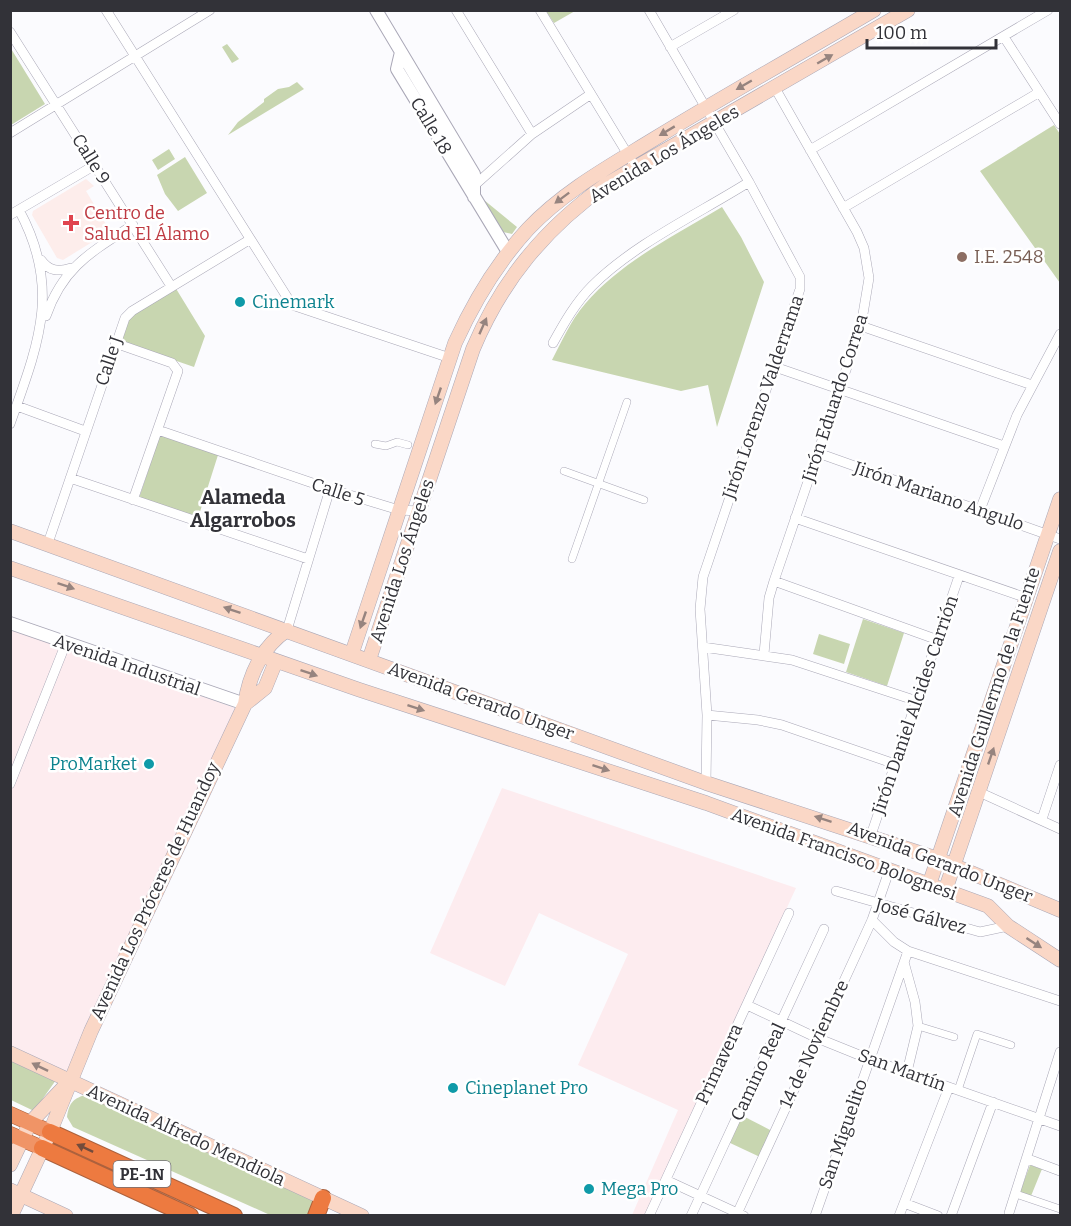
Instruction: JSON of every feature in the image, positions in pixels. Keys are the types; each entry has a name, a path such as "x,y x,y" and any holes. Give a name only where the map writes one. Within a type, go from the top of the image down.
{"highway":[{"name":"PE-1N","path":"10,1114 234,1215"},
{"name":"PE-1N","path":"16,1137 189,1215"},
{"path":"316,1215 324,1198"}],"main road":[{"name":"Avenida Los Ángeles","path":"352,653 455,343 478,295 508,252 553,205 628,154 874,10"},
{"name":"Avenida Los Ángeles","path":"369,660 473,349 508,280 540,241 574,208 607,184 775,88 890,15 908,10"},
{"path":"455,343 473,349"},
{"name":"Avenida Guillermo de la Fuente","path":"929,885 1060,499"},
{"name":"Avenida Gerardo Unger","path":"10,531 706,783 954,864 1060,910"},
{"name":"Avenida Guillermo de la Fuente","path":"945,891 1060,551"},
{"name":"Avenida Gerardo Unger","path":"10,568 260,659 276,661 700,801 724,796 749,796"},
{"path":"372,592 390,598"},
{"name":"Avenida Los Próceres de Huandoy","path":"11,1215 16,1192 50,1132 69,1081 223,744 244,704 248,683 260,659 273,641 287,630"},
{"name":"Avenida Los Próceres de Huandoy","path":"244,704 265,688 276,661"},
{"name":"Avenida Francisco Bolognesi","path":"700,801 988,906"},
{"name":"José Gálvez","path":"988,906 1008,926 1060,960"},
{"name":"Avenida Alfredo Mendiola","path":"10,1053 362,1215"},
{"name":"Avenida Los Próceres de Huandoy","path":"10,1165 16,1137 69,1081"},
{"path":"16,1192 66,1215"}],"street":[{"path":"106,10 292,305 450,358"},
{"path":"10,133 210,10"},
{"path":"456,10 532,134"},
{"path":"540,10 636,168"},
{"name":"Jirón Lorenzo Valderrama","path":"649,10 749,182 800,277 800,289 775,367 706,566 700,609 707,715 706,783"},
{"path":"810,150 1048,10"},
{"path":"670,47 732,11"},
{"name":"Calle 18","path":"379,12 474,174 476,184"},
{"name":"Calle 9","path":"10,32 171,286"},
{"path":"1004,37 1060,124"},
{"name":"Calle 18","path":"401,52 397,69 508,252"},
{"name":"Jirón Eduardo Correa","path":"764,654 769,598 861,326 868,295 868,265 857,232 775,88"},
{"path":"843,208 1038,93"},
{"path":"474,197 476,184 532,134 591,94"},
{"path":"40,334 43,308 40,258 31,234 15,213 95,165"},
{"path":"553,343 578,303 605,275 628,257 749,182"},
{"path":"40,258 50,269 63,271 71,268 133,225"},
{"name":"Calle J","path":"47,546 120,326 132,310 249,240"},
{"path":"10,423 51,301 71,268"},
{"path":"861,326 1032,385"},
{"path":"980,510 1004,446 1032,385 1060,334"},
{"path":"115,343 172,363 178,368 177,379 134,500"},
{"path":"775,367 1004,446"},
{"path":"572,559 627,402"},
{"path":"17,406 85,431"},
{"name":"Calle 5","path":"158,430 330,489 399,510 418,511"},
{"path":"375,444 386,446 397,442 408,445"},
{"name":"Jirón Mariano Angulo","path":"818,453 1060,539"},
{"path":"564,471 644,500"},
{"path":"70,478 308,559"},
{"path":"287,630 330,489"},
{"path":"795,518 1027,598"},
{"name":"Jirón Daniel Alcides Carrión","path":"871,835 959,576"},
{"path":"774,581 938,640"},
{"name":"Avenida Industrial","path":"10,623 244,704"},
{"path":"10,784 66,643"},
{"path":"703,647 764,654 827,670 917,701"},
{"path":"707,715 782,725 895,764"},
{"path":"1042,819 1060,765"},
{"path":"979,792 1060,829"},
{"name":"14 de Noviembre","path":"739,1214 872,920 889,871"},
{"name":"José Gálvez","path":"836,891 878,905 930,916 980,933 1008,926"},
{"name":"Primavera","path":"649,1215 789,913"},
{"path":"872,920 894,942 908,951 1060,1001"},
{"name":"Camino Real","path":"691,1215 824,929"},
{"name":"San Miguelito","path":"815,1215 908,951"},
{"path":"904,962 915,1002 918,1026 907,1072"},
{"name":"San Martín","path":"747,1005 817,1038 869,1059 1060,1126"},
{"path":"918,1026 954,1037"},
{"path":"899,1215 977,1034 1011,1045"},
{"path":"1012,1214 1016,1194 1060,1052"},
{"path":"951,1215 993,1102"},
{"path":"1028,1159 1060,1171"},
{"path":"666,1180 739,1214"},
{"path":"1016,1194 1060,1209"},
{"path":"904,1203 938,1215"}],"shaded area":[{"name":"Centro de Salud El Álamo","path":"86,179 94,186 86,191 110,231 63,260 57,258 32,215 33,211"},
{"path":"10,627 235,708 68,1075 11,1048"},
{"path":"502,788 796,888 645,1215 632,1215 678,1110 578,1065 628,954 539,913 505,986 430,953"}],"green space":[{"path":"546,11 575,11 554,23"},
{"path":"227,44 239,59 232,63 222,47"},
{"path":"10,47 45,104 11,125 10,125"},
{"path":"297,82 304,89 228,135 238,122 264,102 264,99 278,89 289,87"},
{"path":"1054,125 1060,134 1060,283 980,171"},
{"path":"169,149 175,159 158,170 152,160"},
{"path":"185,157 207,193 178,211 165,194 157,175"},
{"path":"484,200 517,227 512,234 503,232"},
{"path":"722,207 741,237 764,282 717,427 708,385 681,391 552,360 575,317 615,275 649,250"},
{"path":"175,287 205,336 194,367 119,341 127,319"},
{"path":"160,435 218,455 198,518 139,498"},
{"path":"863,619 904,633 887,686 846,672"},
{"path":"819,634 850,644 844,664 813,654"},
{"path":"11,1059 56,1080 34,1111 11,1100"},
{"path":"85,1095 315,1201 308,1215 270,1215 73,1127 67,1117 69,1109 74,1100"},
{"path":"741,1115 772,1131 760,1157 728,1142"},
{"path":"1030,1165 1042,1169 1031,1196 1020,1192"}],"place":[{"name":"Centro de Salud El Álamo","path":"71,223"},
{"name":"I.E. 2548","path":"962,257"},
{"name":"Cinemark","path":"240,302"},
{"name":"ProMarket","path":"149,764"},
{"name":"Cineplanet Pro","path":"453,1088"},
{"name":"Mega Pro","path":"589,1189"}],"district":[{"name":"Alameda Algarrobos","path":"243,508"}]}
